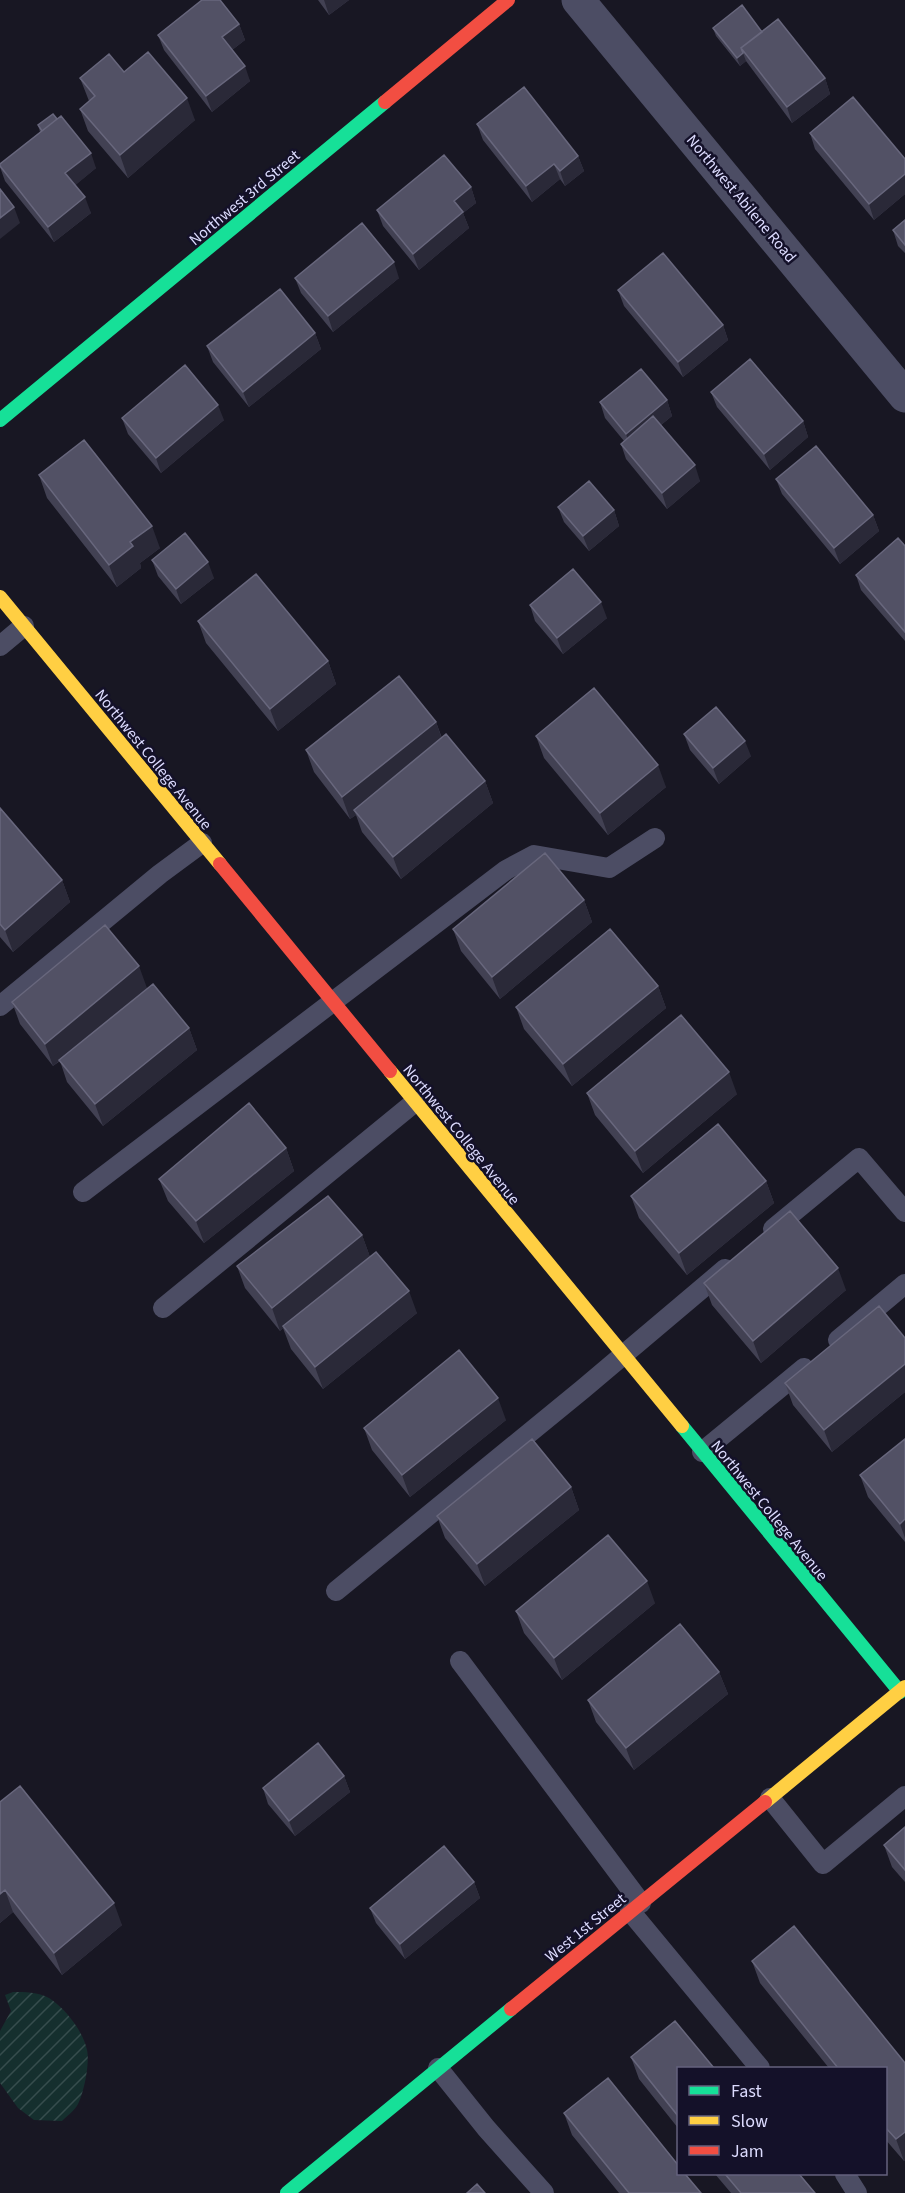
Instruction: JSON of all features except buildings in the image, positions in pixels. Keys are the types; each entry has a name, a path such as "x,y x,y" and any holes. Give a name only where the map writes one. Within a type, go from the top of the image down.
{"street":[{"name":"Northwest 3rd Street","path":"0,420 508,0"},
{"name":"Northwest Abilene Road","path":"578,0 905,396"},
{"name":"Northwest College Avenue","path":"0,597 702,1452 902,1690"},
{"name":"West 1st Street","path":"286,2193 902,1690"}],"lane":[{"path":"0,646 24,626"},
{"path":"83,1192 506,870 534,855 609,868 655,838"},
{"path":"0,1005 160,874 202,843"},
{"path":"163,1308 415,1102"},
{"path":"760,1239 859,1158 905,1212"},
{"path":"336,1591 583,1389 742,1254"},
{"path":"702,1452 905,1284"},
{"path":"460,1661 636,1907 758,2067"},
{"path":"770,1798 823,1864 905,1796"},
{"path":"438,2068 486,2128 544,2193"},
{"path":"846,2175 857,2193"}],"green space":[{"path":"13,1992 36,1993 49,1998 61,2008 82,2035 87,2050 86,2077 77,2106 62,2121 34,2120 18,2108 0,2083 0,2031 11,2011 5,1995"}],"traffic: fast":[{"path":"0,420 385,102"},
{"path":"682,1426 900,1692"},
{"path":"287,2193 511,2009"}],"traffic: slow":[{"path":"0,597 220,864"},
{"path":"390,1071 682,1426"},
{"path":"765,1802 905,1687"}],"traffic: jam":[{"path":"385,102 508,0"},
{"path":"220,864 390,1071"},
{"path":"511,2009 765,1802"}]}
